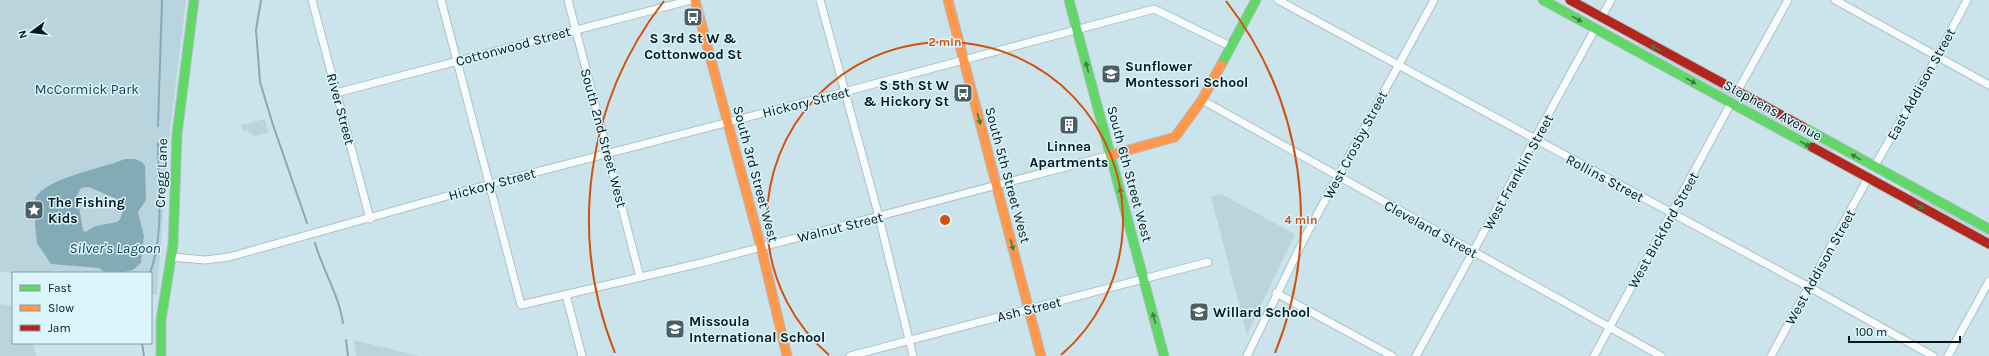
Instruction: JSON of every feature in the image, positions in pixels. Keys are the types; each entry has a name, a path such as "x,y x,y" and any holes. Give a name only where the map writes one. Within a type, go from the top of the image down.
{"main road":[{"name":"Cregg Lane","path":"161,351 162,320 172,257 177,134 194,0"},
{"name":"South 3rd Street West","path":"695,0 761,247 787,356"},
{"name":"South 5th Street West","path":"948,0 1042,356"},
{"name":"South 6th Street West","path":"1069,0 1164,356"},
{"path":"1111,155 1175,137 1202,100 1256,0"},
{"name":"Stephens Avenue","path":"1543,0 1989,244"},
{"name":"Stephens Avenue","path":"1570,0 1989,229"},
{"path":"1595,29 1601,18"},
{"path":"1868,178 1874,167"}],"street":[{"name":"River Street","path":"312,0 370,218"},
{"path":"441,0 490,184"},
{"name":"South 2nd Street West","path":"568,0 640,277"},
{"name":"Cottonwood Street","path":"336,93 691,0"},
{"path":"820,0 878,217 913,356"},
{"name":"Rollins Street","path":"1278,0 1398,64 1536,141 1809,287 1933,356"},
{"name":"West Crosby Street","path":"1247,356 1276,293 1398,64 1434,0"},
{"path":"1601,18 1611,0"},
{"path":"1737,92 1788,0"},
{"path":"1835,0 1989,85"},
{"name":"East Addison Street","path":"1874,167 1937,57 1967,0"},
{"name":"Hickory Street","path":"172,257 215,260 490,184 844,92 1154,9 1230,46"},
{"name":"West Franklin Street","path":"1416,356 1536,141 1595,29"},
{"name":"Cleveland Street","path":"1202,100 1661,356"},
{"name":"West Bickford Street","path":"1594,356 1731,103"},
{"name":"Walnut Street","path":"490,184 521,305 761,247 1111,155"},
{"name":"West Addison Street","path":"1771,356 1868,178"},
{"name":"Ash Street","path":"850,356 1208,262"},
{"path":"1948,356 1989,281"},
{"path":"1276,293 1392,356"},
{"path":"566,295 582,356"}],"green space":[{"name":"McCormick Park","path":"0,0 186,0 169,138 157,295 152,294 152,272 0,272"},
{"path":"1639,43 1835,147 1832,151 1638,45"},
{"path":"265,119 269,133 254,136 247,131 243,131 241,125"},
{"path":"1911,191 1989,232 1989,237 1910,194"},
{"path":"1221,194 1295,234 1247,335 1211,197"},
{"path":"0,304 12,306 12,344 33,344 36,356 0,356"},
{"path":"354,340 419,356 356,356"}],"water":[{"name":"Silver's Lagoon","path":"125,159 135,159 142,162 145,166 146,200 138,212 144,236 141,263 133,270 124,272 105,272 99,268 51,264 37,243 35,224 37,209 35,198 51,184 76,174","holes":["89,187 119,200 123,211 117,222 96,226 85,232 83,230 77,196 81,188"]}],"waterway":[{"path":"158,126 162,0"},
{"path":"261,0 256,30 260,82 273,125 307,223"},
{"path":"150,272 158,241 160,209 158,143"},
{"path":"315,243 338,303 343,323"},
{"path":"346,340 348,356"},
{"path":"142,344 144,356"}],"traffic: fast":[{"path":"161,356 161,320 173,245 177,134 194,0"},
{"path":"1069,0 1164,356"},
{"path":"1221,65 1256,0"},
{"path":"1543,0 1812,147"},
{"path":"1803,127 1989,229"}],"traffic: slow":[{"path":"695,0 761,247 787,356"},
{"path":"948,0 1041,356"},
{"path":"1111,155 1175,137 1202,100 1221,65"}],"traffic: jam":[{"path":"1570,0 1803,127"},
{"path":"1812,147 1989,244"}],"place":[{"name":"S 3rd St W & Cottonwood St","path":"693,17"},
{"name":"Sunflower Montessori School","path":"1111,74"},
{"name":"S 5th St W & Hickory St","path":"963,93"},
{"name":"Linnea Apartments","path":"1069,125"},
{"name":"The Fishing Kids","path":"34,210"},
{"name":"Willard School","path":"1199,312"},
{"name":"Missoula International School","path":"675,329"}]}
